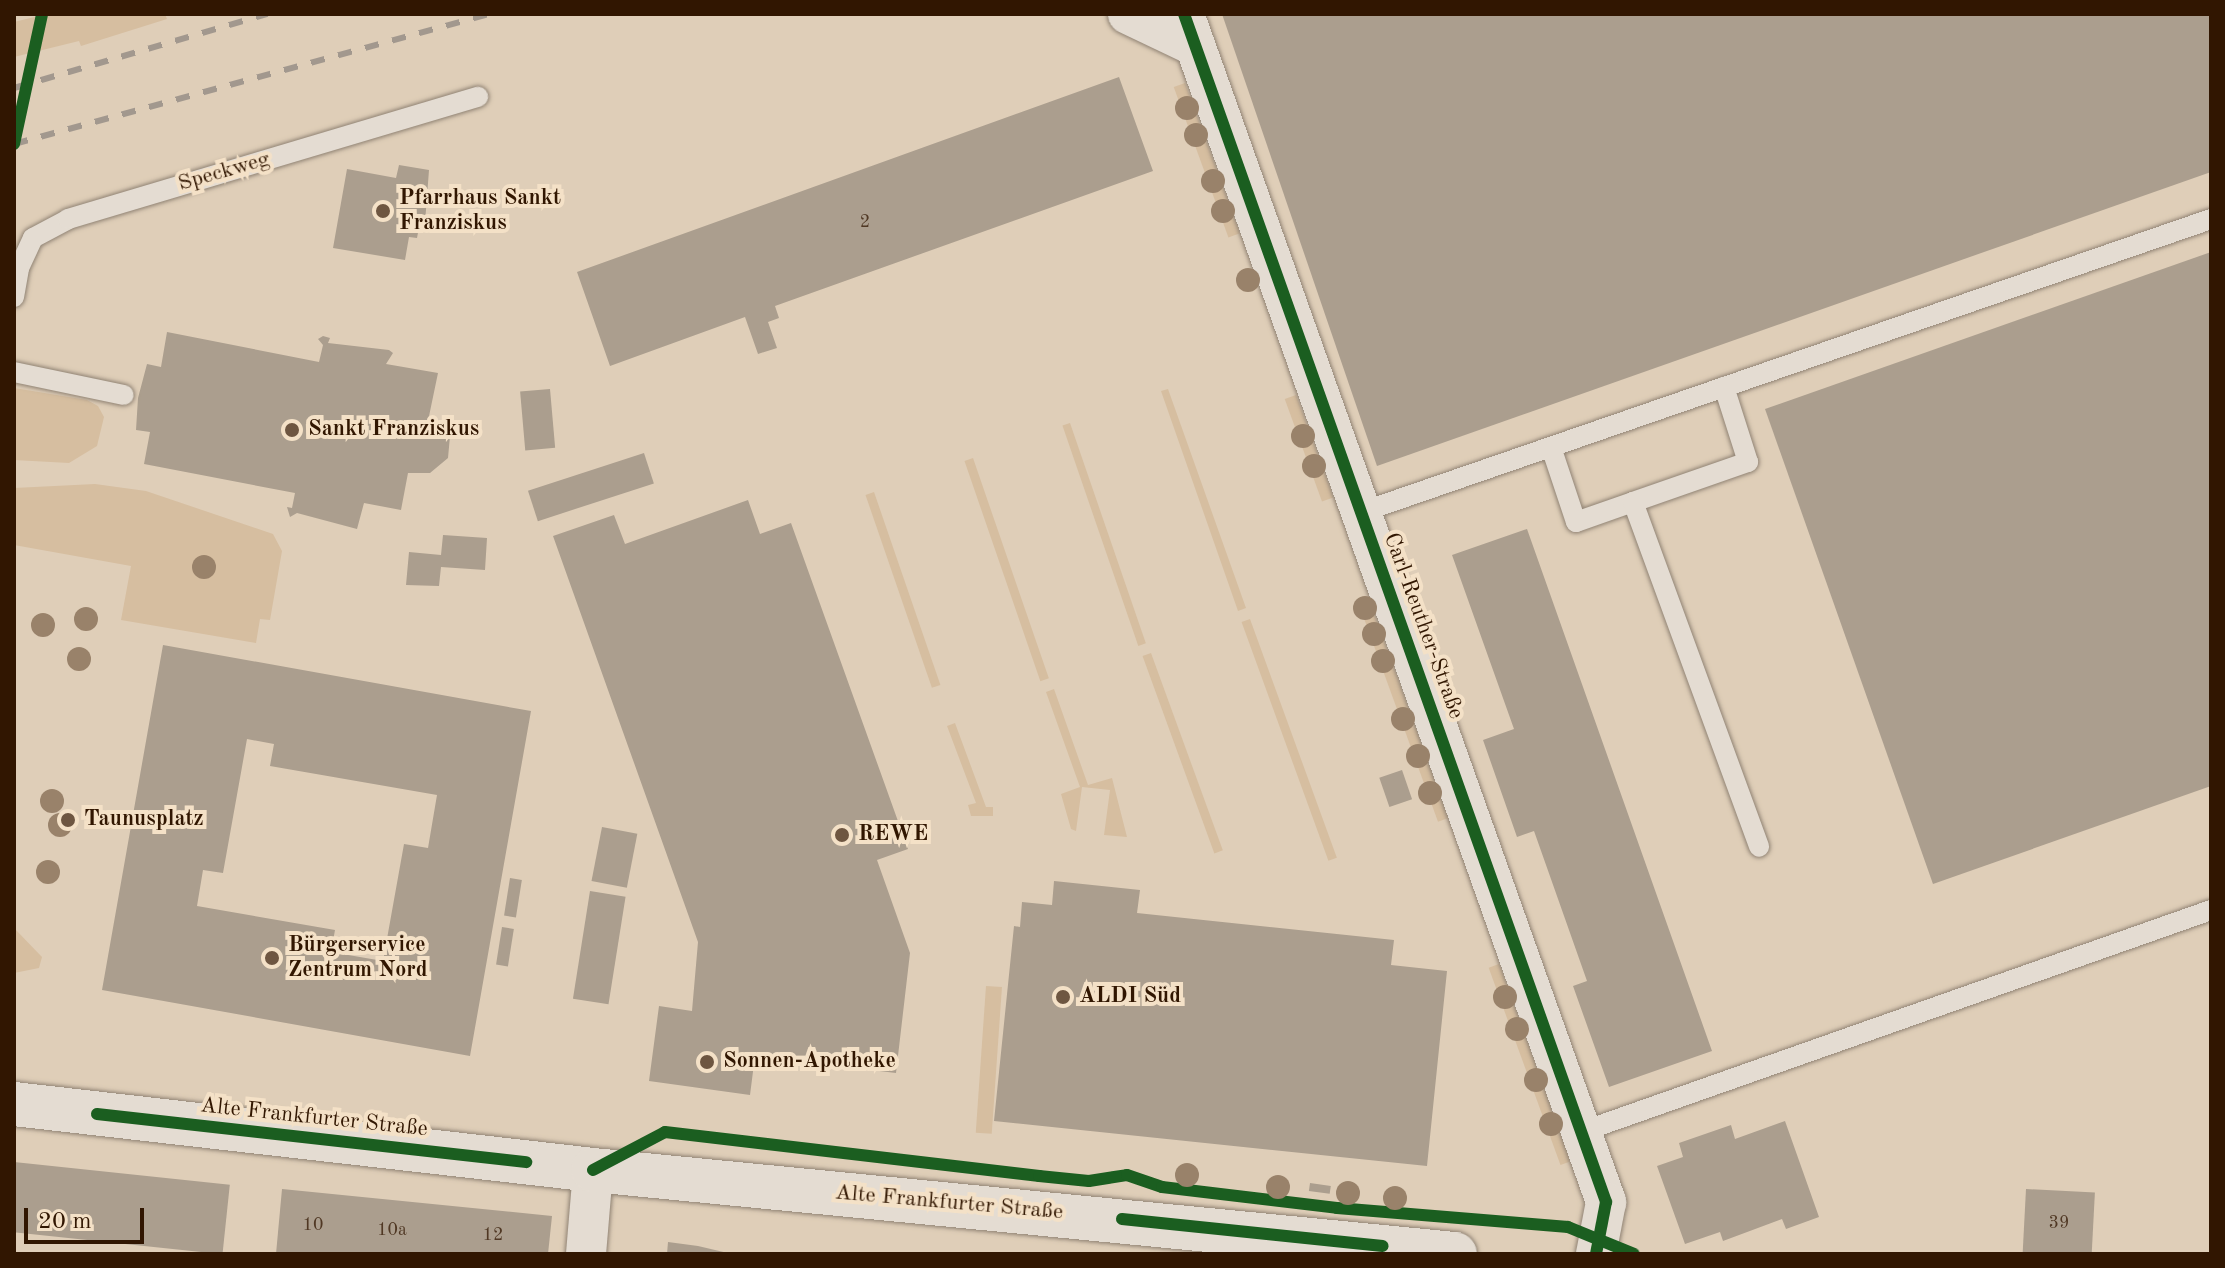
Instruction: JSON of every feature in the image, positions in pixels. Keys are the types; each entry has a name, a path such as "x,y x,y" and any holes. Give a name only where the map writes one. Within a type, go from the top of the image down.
{"street":[{"name":"Carl-Reuther-Straße","path":"1128,14 1190,30 1606,1202 1596,1254"},
{"name":"Alte Frankfurter Straße","path":"14,1104 593,1170 1455,1254"},
{"path":"586,1254 593,1170"}],"lane":[{"name":"Speckweg","path":"14,297 19,268 33,238 68,219 478,97"},
{"path":"1362,512 2211,219"},
{"path":"14,372 124,395"},
{"path":"1551,447 1576,522 1748,462 1724,387"},
{"path":"1633,502 1759,847"},
{"path":"1581,1132 2211,910"}],"shaded area":[{"path":"47,14 165,14 167,19 81,46 79,41 14,57 14,22"},
{"path":"1185,83 1240,233 1228,237 1174,87"},
{"path":"14,388 87,400 98,406 104,417 97,446 69,463 14,460"},
{"path":"1168,389 1246,608 1238,611 1161,391"},
{"path":"1296,395 1333,497 1322,502 1285,399"},
{"path":"1070,423 1146,643 1138,646 1062,426"},
{"path":"973,458 1049,678 1040,681 964,461"},
{"path":"95,484 146,491 273,534 282,551 270,620 260,619 256,643 121,620 131,566 14,545 14,488"},
{"path":"874,492 940,685 932,688 865,495"},
{"path":"1369,600 1448,818 1438,822 1359,604"},
{"path":"1250,619 1337,858 1328,861 1242,622"},
{"path":"1151,653 1223,850 1214,853 1143,656"},
{"path":"1054,689 1088,785 1112,778 1127,837 1104,835 1110,790 1082,787 1076,831 1071,829 1061,794 1080,787 1046,692"},
{"path":"955,723 986,807 993,807 993,816 971,816 968,805 976,803 947,726"},
{"path":"14,928 42,957 39,968 14,973"},
{"path":"1499,964 1571,1161 1560,1165 1489,968"},
{"path":"986,986 1002,987 992,1134 976,1133"}],"building":[{"path":"1222,14 2211,14 2211,172 1377,466"},
{"path":"1119,77 1153,171 775,306 779,318 768,322 777,348 758,354 745,317 610,366 577,272"},
{"name":"Pfarrhaus Sankt Franziskus","path":"399,165 429,170 425,223 420,222 417,238 409,237 405,260 333,248 347,169 396,178"},
{"path":"2211,252 2211,786 1933,884 1765,409"},
{"name":"Sankt Franziskus","path":"167,332 319,362 323,345 318,339 323,336 330,338 328,343 389,350 393,353 386,364 438,373 428,421 441,423 450,436 448,458 430,473 408,473 401,510 364,503 357,529 297,513 290,517 287,507 292,508 295,493 144,464 150,432 136,430 138,398 147,364 161,367"},
{"path":"550,389 555,448 525,450 520,392"},
{"path":"644,453 654,483 538,521 528,491"},
{"path":"748,500 760,534 791,523 908,849 877,860 910,953 896,1073 755,1056 750,1095 649,1081 659,1006 692,1011 698,942 553,536 614,515 625,544"},
{"path":"1527,529 1712,1051 1609,1087 1573,986 1587,981 1534,831 1517,837 1483,740 1514,729 1452,555"},
{"path":"443,535 487,538 485,570 441,567 439,586 406,585 409,552 441,555"},
{"path":"163,645 531,711 470,1056 102,990","holes":["247,739 274,744 270,766 437,795 428,848 404,844 383,961 331,952 335,930 197,906 203,870 223,873"]},
{"path":"1402,770 1412,799 1389,807 1379,778"},
{"path":"602,827 637,834 627,888 592,881"},
{"path":"510,878 522,880 516,917 504,916"},
{"path":"1054,881 1140,890 1137,913 1394,940 1391,965 1447,971 1427,1166 994,1121 1014,926 1020,927 1022,902 1052,905"},
{"path":"590,891 626,897 609,1004 573,999"},
{"path":"502,927 514,929 508,966 496,965"},
{"path":"1785,1121 1819,1217 1786,1229 1782,1219 1723,1241 1720,1232 1685,1244 1657,1166 1683,1157 1679,1143 1731,1125 1735,1139"},
{"path":"14,1162 230,1185 223,1254 14,1232"},
{"path":"1310,1183 1331,1186 1330,1194 1309,1191"},
{"path":"282,1189 552,1216 548,1254 276,1254"},
{"path":"2026,1189 2095,1193 2092,1254 2023,1254"},
{"path":"668,1242 698,1246 732,1254 667,1254"}],"railway":[{"path":"14,88 267,14"},
{"path":"14,144 488,14"}],"cycle path":[{"path":"14,144 42,14"},
{"path":"1184,14 1606,1202 1596,1254"},
{"path":"97,1114 526,1162"},
{"path":"593,1170 665,1132 1089,1181 1127,1175 1162,1187 1337,1208 1568,1227 1634,1254"},
{"path":"1122,1219 1383,1246"}],"place":[{"name":"Pfarrhaus Sankt Franziskus","path":"383,211"},
{"name":"Sankt Franziskus","path":"292,430"},
{"name":"Taunusplatz","path":"68,820"},
{"name":"REWE","path":"842,835"},
{"name":"Bürgerservice Zentrum Nord","path":"272,958"},
{"name":"ALDI Süd","path":"1063,997"},
{"name":"Sonnen-Apotheke","path":"707,1062"}]}
